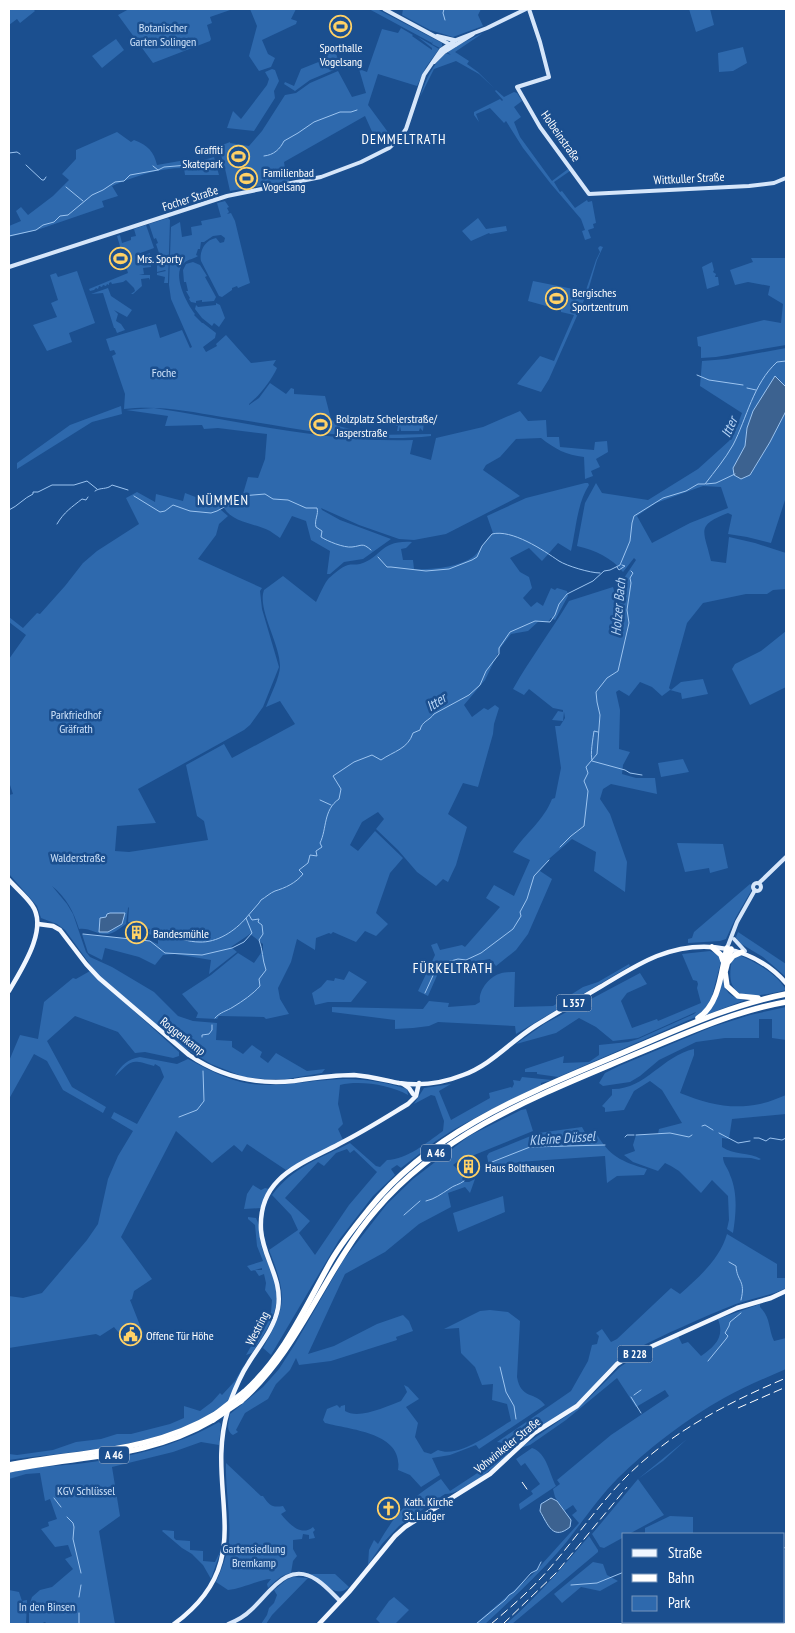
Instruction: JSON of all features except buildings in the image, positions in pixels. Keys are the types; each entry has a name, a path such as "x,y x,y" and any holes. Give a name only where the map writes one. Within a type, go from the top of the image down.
{"highway":[{"path":"712,947 726,962 725,978 727,986 733,993 747,998 772,997"},
{"path":"674,1031 702,1015 711,1006 729,948"},
{"path":"726,962 742,952"},
{"name":"A 46","path":"9,1470 146,1448 179,1438 213,1420 241,1401 261,1382 281,1358 354,1237 375,1210 420,1166 445,1146 476,1127 567,1080 674,1031 714,1014 786,994"},
{"name":"A 46","path":"9,1465 138,1445 183,1431 217,1413 262,1375 278,1354 342,1244 370,1208 390,1185 444,1140 473,1122 559,1081 575,1080 718,1021 758,1008 786,1002"}],"main road":[{"path":"384,9 449,46"},
{"path":"428,69 436,55 449,46 528,9"},
{"name":"Holbeinstraße","path":"528,9 540,42 549,76 517,87 543,132 591,195"},
{"path":"432,35 448,38 456,42"},
{"path":"428,69 449,46 448,38"},
{"name":"Focher Straße","path":"9,267 223,197 321,177 379,153 389,148 402,135 428,69"},
{"name":"Wittkuller Straße","path":"591,195 757,185 778,182 786,178"},
{"path":"729,948 734,931 755,890 760,889 759,883 786,857"},
{"path":"9,880 32,905 38,924 25,962 9,991"},
{"path":"38,924 49,925"},
{"path":"36,934 49,925"},
{"name":"Roggenkamp","path":"49,925 64,933 94,974 151,1024 184,1052 215,1070 266,1082 345,1075 400,1083 417,1083"},
{"path":"729,948 734,939 734,931"},
{"path":"734,939 748,954"},
{"name":"L 357","path":"417,1083 440,1081 464,1075 488,1063 530,1029 638,965 671,951 712,947 729,948 748,954 772,969 786,983"},
{"path":"400,1083 409,1088 413,1097"},
{"path":"413,1097 417,1083"},
{"name":"Westring","path":"174,1624 187,1614 204,1596 214,1581 223,1557 226,1520 221,1455 226,1418 239,1380 270,1329 278,1305 276,1277 261,1234 262,1213 268,1195 281,1177 293,1167 355,1135 407,1105 413,1097"},
{"name":"Vohwinkeler Straße","path":"319,1624 405,1527 490,1474 534,1433 577,1406 623,1361 654,1344 729,1311 771,1298 786,1291"},
{"path":"228,1624 249,1612 278,1582 293,1575 308,1576 317,1580 340,1601"}],"green space":[{"path":"9,9 33,9 35,11 20,23 17,19 9,25"},
{"name":"Botanischer Garten Solingen","path":"129,9 233,9 210,17 212,23 207,25 210,41 153,63 118,15"},
{"path":"250,9 296,9 291,19 297,21 296,24 262,40 268,54 275,58 271,67 259,71 249,56 257,26"},
{"path":"369,9 377,9 442,43 442,46 440,48 432,44 433,41 432,43"},
{"path":"403,9 481,9 478,15 483,26 453,37 430,30 402,15"},
{"path":"689,9 710,9 714,25 696,32"},
{"path":"401,28 432,50 418,37 439,49 426,67 417,86 378,74 368,105 393,139 386,145 381,134 374,136 365,116 284,162 286,176 288,176 289,181 230,191 219,150 220,146 230,142 249,146 262,131 285,95 296,93 310,83 338,71 352,97 366,93 359,69 367,72 382,29 398,33"},
{"path":"483,33 455,52 469,61 467,64 478,72 494,88 479,74 456,61 434,69 420,97 437,62 446,53 451,55 447,52 458,45"},
{"path":"116,39 124,50 102,68 92,56"},
{"path":"333,46 341,67 310,80 295,91 284,84 285,82 294,86 301,69 321,61"},
{"path":"743,47 747,63 733,71 719,72 718,53"},
{"path":"272,69 275,70 279,81 274,91 275,98 254,131 227,128 233,111 241,119 267,85 269,79 265,72"},
{"path":"496,90 504,97 514,92 517,93 522,101 514,107 521,117 514,122 520,137 552,181 568,169 570,171 554,182 560,192 562,191 575,208 587,200 588,202 592,201 596,223 593,224 594,228 588,230 591,238 585,240 582,231 585,230 581,219 523,148 506,121 504,123 490,108 476,114 479,122 474,115 474,112 500,99 503,100"},
{"path":"117,132 131,142 134,140 147,147 154,156 157,165 191,159 193,163 214,157 219,175 185,175 184,168 165,169 147,173 112,186 118,196 102,201 104,207 37,230 9,237 9,226 21,221 16,211 21,207 28,215 53,196 69,180 62,174 76,159 76,150"},
{"name":"Foche","path":"225,201 229,207 227,208 229,212 227,214 231,213 235,221 250,283 238,288 237,286 232,288 222,297 219,296 201,261 201,253 206,244 212,239 216,238 220,243 224,242 225,238 221,235 213,236 201,242 200,249 198,249 196,255 198,256 184,263 180,268 179,274 182,289 194,315 216,333 215,338 203,347 206,352 217,346 216,344 226,335 251,363 276,360 273,365 277,368 272,378 249,405 259,398 270,383 286,394 291,388 294,389 294,394 325,396 331,419 338,426 375,435 431,434 431,436 379,438 352,436 300,430 173,409 124,409 125,394 112,356 116,354 114,350 110,351 106,339 156,324 160,338 182,330 190,348 192,347 171,299 169,285 171,227 180,222 182,237 192,235 191,227 202,225 201,221 221,217 217,203"},
{"path":"168,218 170,220 168,283 164,283 165,277 157,275 157,273 166,271 157,272 157,260 164,262 166,260 158,258 159,253 156,244 158,243 156,238 154,239 149,224"},
{"path":"478,218 486,229 506,226 507,231 489,233 471,241 462,231"},
{"path":"146,225 154,248 135,255 137,258 150,253 150,258 140,258 140,264 151,264 151,267 143,268 144,274 139,275 150,275 150,280 149,278 141,279 142,286 133,294 131,294 135,291 134,288 126,280 112,284 111,282 109,285 99,286 98,289 90,291 89,289 128,273 117,236 120,235 122,243 131,240 131,237 136,236 134,229"},
{"path":"600,246 603,247 588,291 549,379 541,392 517,384 540,356 554,361 574,315 528,301 533,281 573,289 573,293 584,296 596,260 600,252 598,248"},
{"path":"751,258 786,258 786,345 701,358 701,347 698,346 697,337 764,320 781,323 783,304 768,295 770,286 748,282 735,285 730,270 753,262"},
{"path":"193,262 200,265 207,276 205,277 216,297 214,301 202,302 202,300 196,301 196,303 191,302 189,299 183,270 186,264"},
{"path":"712,262 713,272 716,274 715,277 718,277 719,285 707,289 702,267"},
{"path":"77,271 95,323 69,333 72,342 47,351 33,325 57,317 51,303 58,300 50,275 56,273 58,277"},
{"path":"108,288 111,296 132,310 127,317 114,310 118,314 116,321 125,330 117,333 103,293 91,294"},
{"path":"216,303 220,305 225,318 219,327 214,323 212,326 195,309 196,305 198,307 216,305"},
{"path":"786,348 786,387 777,377 747,428 745,446 734,468 750,475 786,411 786,497 771,543 728,534 732,515 728,513 706,526 704,530 706,542 711,561 726,563 729,537 786,553 786,589 773,590 767,594 746,594 703,603 687,623 669,688 671,690 681,682 703,679 708,694 682,699 681,693 670,690 662,696 652,687 640,682 629,696 619,690 616,692 620,710 619,749 630,752 623,765 622,774 636,778 655,778 657,794 611,784 603,789 600,799 610,814 627,862 625,892 594,871 596,852 572,839 550,858 540,871 552,879 528,934 516,950 496,966 490,959 472,962 470,959 458,961 439,971 428,996 418,991 435,955 431,945 437,943 440,950 462,945 465,947 500,907 486,898 494,885 514,896 530,860 513,852 544,814 552,799 555,798 561,768 555,726 560,726 565,718 564,712 563,721 552,720 558,711 563,712 563,710 553,708 529,689 524,695 513,689 569,601 613,587 615,594 624,594 624,578 636,560 634,558 623,572 603,555 577,546 585,503 596,483 602,493 648,500 698,469 729,441 734,434 742,413 700,386 702,361 727,359","holes":["703,486 721,487 728,508 690,523 652,543 637,516 656,503"]},
{"path":"121,406 122,414 92,422 17,469 17,463 70,425"},
{"path":"154,408 315,435 380,440 413,440 410,454 431,460 436,438 483,427 520,411 528,421 546,420 547,437 559,437 560,447 594,450 595,442 607,441 608,452 596,459 600,467 591,471 593,476 585,479 584,457 561,451 541,438 516,439 500,457 486,465 483,470 520,496 446,534 414,540 399,539 359,525 321,508 340,520 391,539 363,559 344,562 330,574 327,574 330,551 311,540 306,521 292,516 280,538 264,528 237,519 227,512 223,506 240,504 248,477 258,478 265,459 267,434 218,428 204,429 202,425 165,426 168,416 126,410"},
{"path":"399,416 425,420 423,431 420,428 419,431 401,431 400,426 399,431 397,431 398,426 395,425"},
{"path":"585,483 589,485 579,508 571,551 558,543 542,561 529,548 510,558 520,572 529,577 532,588 523,598 531,607 537,602 543,606 551,588 567,591 568,596 555,620 551,618 548,622 539,621 528,631 511,634 501,647 485,680 464,705 472,717 484,708 488,710 495,705 499,708 478,787 463,783 448,814 467,827 456,865 448,882 443,879 436,886 417,872 376,829 384,819 378,812 362,822 350,845 358,851 375,831 403,858 390,873 376,913 388,924 376,936 365,931 356,942 333,932 329,933 316,938 315,950 297,939 291,962 278,988 280,999 289,1014 266,1019 264,1017 219,1016 217,1019 196,1018 198,1013 182,994 211,975 238,953 254,963 263,950 263,944 250,934 231,947 237,952 209,974 211,960 175,954 163,955 155,965 139,957 105,948 102,960 88,953 82,934 151,941 158,944 158,937 149,934 150,929 128,922 129,907 126,924 112,933 103,934 88,929 79,929 75,917 69,905 52,886 73,914 86,952 90,957 112,967 154,992 178,1016 193,1021 217,1023 216,1040 232,1041 232,1047 243,1054 252,1045 262,1052 260,1057 268,1063 276,1053 307,1071 325,1069 322,1073 287,1079 264,1079 244,1077 211,1064 183,1047 97,974 65,930 57,924 41,918 37,906 9,874 9,795 13,794 9,782 9,659 26,635 9,622 9,617 23,628 37,613 40,614 83,563 97,551 139,524 126,498 137,492 155,502 156,494 183,501 185,493 206,501 216,493 221,510 228,516 219,524 216,535 198,559 262,588 260,591 262,609 279,667 263,707 250,725 138,789 156,823 117,826 115,851 129,852 208,840 204,821 197,816 186,765 224,744 232,758 295,724 280,701 266,707 277,681 280,666 277,648 266,617 263,598 264,590 283,576 316,602 327,580 340,569 348,565 367,561 387,546 401,542 412,542 406,548 401,549 403,560 413,560 414,569 436,568 460,563 475,555 493,533 487,516 526,498"},
{"path":"786,631 786,687 750,705 732,669 735,664 761,651"},
{"path":"683,759 689,772 661,777 658,763"},
{"path":"677,843 723,844 728,868 710,873 709,868 685,872"},
{"path":"750,884 752,886 751,891 726,939 688,943 688,939 692,938 694,932"},
{"path":"738,932 786,964 786,977 763,957 738,942 736,937"},
{"path":"710,951 719,955 721,961 710,1004 698,1016 558,1077 537,1074 537,1072 525,1072 525,1069 564,1056 563,1063 589,1062 599,1055 599,1045 638,1039 694,1014 696,1012 638,1038 613,1041 596,1027 579,1018 556,1033 516,1044 544,1024 640,973 647,984 627,993 621,1001 632,1028 657,1019 658,1021 701,1003 697,981 693,980 682,954"},
{"path":"739,955 766,969 786,990 764,995 744,994 737,991 732,985 730,974 732,960"},
{"path":"629,964 630,966 516,1034 515,1026 438,1022 429,1026 395,1029 395,1020 332,1012 332,1007 423,1009 429,1001 449,1003 448,1007 475,1005 480,1002 482,989 492,978 501,973 511,972 515,972 514,1007 553,1006 583,987 598,982"},
{"path":"90,971 179,1052 179,1056 173,1058 145,1052 135,1053 118,1032 75,1016 47,1041 72,1087 106,1107 103,1113 63,1090 47,1061 34,1054 9,1099 9,1061 20,1035 38,1039 44,1002 73,978 76,979"},
{"path":"349,971 367,982 351,1002 328,1002 315,1005 312,993 327,980 334,981 335,978 344,980"},
{"path":"722,976 726,990 735,998 745,1000 706,1015 715,1002"},
{"path":"786,1007 786,1040 772,1038 772,1019 759,1019 759,1038 725,1038 696,1042 659,1060 630,1082 603,1086 599,1083 605,1073 619,1066 712,1027 750,1015"},
{"path":"694,1049 694,1055 680,1093 710,1103 730,1106 750,1106 786,1095 786,1114 732,1119 729,1139 722,1138 722,1147 726,1150 761,1159 723,1157 733,1182 735,1196 733,1233 727,1229 729,1220 728,1196 712,1180 701,1193 679,1171 665,1163 658,1171 633,1162 624,1155 635,1151 633,1145 636,1135 658,1134 659,1129 682,1123 662,1090 650,1081 634,1091 624,1110 605,1112 605,1108 602,1106 612,1095 612,1089 624,1088 634,1084 644,1079 672,1058"},
{"path":"140,1057 177,1064 188,1059 227,1078 252,1084 273,1085 358,1079 407,1089 408,1095 401,1091 375,1084 357,1083 340,1085 338,1104 343,1124 338,1129 343,1140 286,1170 247,1144 242,1152 234,1145 212,1163 176,1131 121,1237 152,1279 134,1291 130,1300 143,1333 128,1344 114,1327 100,1336 96,1334 9,1348 9,1296 23,1298 42,1293 87,1240 98,1224 108,1179 118,1156 133,1131 111,1118 114,1112 137,1124 164,1077 160,1067 155,1064 154,1066 140,1062 128,1064 115,1076 125,1063"},
{"path":"522,1077 552,1080 541,1083 541,1085 453,1130 401,1168 397,1165 391,1169 395,1175 373,1196 339,1240 271,1355 263,1348 277,1321 282,1300 279,1279 269,1250 298,1230 291,1215 272,1195 280,1185 307,1164 350,1143 376,1166 380,1167 387,1160 402,1157 423,1145 443,1131 444,1121 435,1096 431,1095 414,1104 424,1088 451,1084 439,1091 451,1120 490,1098 489,1093 512,1088 513,1080 520,1081","holes":["347,1149 350,1153 354,1150 377,1172 349,1205 315,1255 299,1233 310,1221 285,1198 318,1162 324,1166 336,1153"]},
{"path":"526,1109 533,1131 453,1165 464,1175 462,1179 465,1182 475,1179 470,1193 465,1187 448,1193 451,1207 419,1224 385,1252 345,1274 308,1354 334,1346 377,1324 403,1315 409,1321 413,1331 396,1337 397,1340 331,1361 299,1365 296,1358 290,1370 276,1384 268,1399 245,1413 236,1430 238,1432 233,1435 229,1431 228,1426 230,1414 263,1387 279,1369 344,1259 387,1204 413,1179 469,1136"},
{"path":"582,1127 587,1136 596,1133 611,1153 623,1161 647,1169 644,1175 617,1176 607,1183 605,1156 502,1164 502,1173 490,1171 487,1156 489,1153 538,1133"},
{"path":"253,1185 261,1190 269,1189 261,1208 244,1209 247,1194"},
{"path":"503,1196 505,1212 458,1232 453,1213"},
{"path":"248,1217 256,1218 258,1222 260,1241 275,1280 277,1295 274,1313 267,1330 252,1353 246,1355 258,1334 259,1322 266,1320 271,1312 272,1300 265,1290 264,1274 259,1276 255,1270 262,1270 262,1268 251,1271 247,1266 263,1261 257,1246 255,1225"},
{"path":"727,1234 777,1264 777,1278 786,1278 786,1288 723,1309 624,1355 573,1406 530,1432 480,1478 462,1489 445,1494 399,1526 382,1544 368,1565 369,1550 374,1540 378,1544 391,1523 412,1500 441,1479 450,1491 508,1450 504,1443 497,1442 571,1391 588,1361 592,1345 597,1344 599,1336 596,1333 602,1329 611,1342 617,1339 671,1288 680,1294 714,1260"},
{"path":"760,1304 768,1319 774,1341 786,1338 786,1369 739,1390 710,1406 655,1445 618,1478 594,1505 566,1543 531,1580 485,1624 475,1624 533,1574 579,1523 572,1515 577,1511 573,1505 564,1511 555,1497 553,1489 560,1484 557,1480 611,1435 669,1396 665,1390 636,1407 617,1378 566,1420 530,1445 520,1448 572,1412 620,1367 638,1355 678,1336 682,1344 688,1342 701,1356 711,1349 719,1336 720,1325 718,1319"},
{"path":"480,1311 508,1312 520,1321 517,1377 519,1384 525,1392 537,1398 545,1405 479,1449 476,1445 450,1455 432,1458 440,1475 421,1487 410,1475 398,1470 398,1458 393,1448 385,1441 362,1431 325,1423 323,1420 327,1409 337,1405 340,1408 345,1405 345,1411 358,1414 401,1401 407,1392 404,1385 419,1399 406,1407 418,1423 415,1437 424,1452 431,1454 438,1450 456,1451 476,1443 511,1421 507,1404 492,1400 493,1384 482,1385 475,1367 461,1353 459,1328 444,1329"},
{"path":"244,1365 231,1397 227,1402 210,1414 188,1425 164,1434 113,1446 9,1460 9,1454 17,1455 53,1450 76,1442 101,1439 117,1434 131,1434 170,1424 184,1418 184,1406 200,1411 220,1393 222,1395 235,1381"},
{"path":"219,1422 221,1424 219,1445 201,1442 173,1452 112,1467 120,1516 99,1531 115,1624 47,1624 45,1622 29,1624 29,1606 32,1597 40,1590 52,1587 73,1569 65,1559 72,1556 68,1545 55,1547 41,1529 49,1526 48,1522 57,1519 50,1499 45,1501 40,1473 26,1474 9,1479 9,1473 132,1455 168,1445"},
{"path":"687,1439 663,1461 638,1479"},
{"path":"532,1448 541,1454 556,1486 520,1510 519,1504 533,1494 531,1491 540,1484 525,1463 521,1466 516,1459"},
{"name":"Gartensiedlung Bremkamp","path":"226,1463 263,1496 269,1504 276,1507 283,1506 286,1511 281,1514 291,1525 304,1531 313,1527 315,1530 313,1532 315,1538 309,1539 309,1535 303,1534 302,1539 293,1540 293,1549 297,1556 293,1561 291,1573 281,1577 268,1588 267,1584 271,1579 228,1590 216,1582 224,1562 229,1541"},
{"path":"638,1479 664,1515 631,1533 622,1533 622,1538 604,1548 600,1547 592,1534"},
{"path":"670,1516 693,1517 693,1533 645,1533 645,1528"},
{"path":"163,1530 174,1531 174,1538 176,1540 190,1541 190,1550 203,1551 203,1561 215,1562 221,1550 211,1579 203,1565"},
{"path":"589,1536 598,1552 512,1624 506,1624 549,1581"},
{"path":"786,1550 786,1624 751,1624 785,1623"},
{"path":"593,1562 603,1564 607,1575 618,1581 600,1591 581,1587 562,1603 554,1594"},
{"path":"311,1574 335,1574 349,1587 339,1591 334,1590"},
{"path":"293,1577 308,1578 272,1615 266,1624 261,1624 269,1608 274,1603 277,1595 274,1590"},
{"path":"9,1590 19,1592 22,1601 27,1600 26,1624 9,1624"},
{"path":"394,1597 409,1610 395,1624 381,1624 376,1619"}],"shaded area":[{"path":"775,376 786,387 786,411 750,475 741,479 734,475 733,468 745,446 747,428 753,411"},
{"path":"110,913 125,913 122,924 108,932 99,932 100,918 106,917"},
{"path":"551,1498 557,1501 571,1520 570,1527 564,1531 555,1532 552,1530 540,1511 541,1504"}],"waterway":[{"path":"444,9 445,20"},
{"path":"264,156 274,153 284,141 314,122 340,112 357,110"},
{"path":"9,153 17,152 20,154"},
{"path":"9,236 36,230 43,225 54,222 60,216 68,215 92,195 115,182 124,181 130,175 158,170 164,167 188,165 197,167 202,164 213,164"},
{"path":"26,165 42,180 46,177"},
{"path":"153,166 158,170"},
{"path":"66,187 83,201"},
{"name":"Itter","path":"83,934 150,941 165,953 202,955 232,948 244,942 252,933 246,918 261,900 297,880 303,874 299,870 308,863 310,855 317,856 316,851 322,847 320,843 328,814 334,803 339,799 341,789 333,776 354,762 372,755 381,760 400,749 408,743 413,733 420,730 422,725 434,714 469,695 480,685 486,671 499,654 499,648 510,632 535,621 550,622 559,604 567,594 593,581 604,571 620,565 630,541 634,516 663,498 686,491 698,484 705,484 733,445 762,380 777,362 786,361"},
{"path":"697,375 709,380 743,385"},
{"path":"747,388 756,390"},
{"path":"706,484 716,483 735,474"},
{"path":"9,510 33,494 33,492 38,492 52,485 74,485 87,481 97,489"},
{"path":"95,491 112,485 128,490"},
{"path":"239,501 241,496 265,494 273,499 288,500 306,508 317,508 316,527 322,531 321,537 349,547 364,545 371,550"},
{"path":"134,496 160,512 173,505 190,511 211,513 226,506 238,504"},
{"path":"57,524 68,510 82,499 86,500 88,497"},
{"path":"378,557 387,567 426,571 449,569 477,557 482,546 492,534 500,533 518,537 567,565 585,571 600,573"},
{"name":"Itter","path":"617,567 619,570 625,566 622,565"},
{"name":"Holzer Bach","path":"560,847 584,826 588,791 584,781 588,773 586,767 597,754 600,715 596,692 607,678 618,671 629,623 627,610 630,578 633,573 631,571"},
{"path":"592,760 591,750 594,731 598,732"},
{"path":"592,761 642,775"},
{"path":"320,800 331,805"},
{"name":"Holzer Bach","path":"425,993 436,969 447,962 458,959 466,960 481,953 513,929 521,916 520,912 527,899 534,876 549,860"},
{"path":"215,1018 254,992 260,986 259,979 266,970 259,940 263,934 262,925 258,922 259,919 252,920 249,915"},
{"path":"168,935 184,940 206,942 231,932 246,918"},
{"path":"202,1037 202,1035 209,1034 212,1030 212,1025"},
{"path":"179,1117 197,1110 204,1101 203,1071"},
{"name":"Kleine Düssel","path":"702,1126 705,1125 713,1130"},
{"name":"Kleine Düssel","path":"636,1135 670,1133 689,1137 692,1135"},
{"name":"Kleine Düssel","path":"719,1133 738,1143 750,1141"},
{"name":"Kleine Düssel","path":"625,1137 627,1135 634,1135"},
{"name":"Kleine Düssel","path":"754,1138 766,1141 770,1138 782,1140 786,1138"},
{"name":"Kleine Düssel","path":"492,1162 530,1147 605,1145"},
{"name":"Kleine Düssel","path":"426,1201 435,1198 464,1181"},
{"name":"Kleine Düssel","path":"404,1215 420,1201"},
{"path":"729,1262 736,1266 742,1285 741,1300"},
{"path":"708,1361 728,1336 725,1333 730,1322 741,1313"},
{"path":"500,1367 506,1392 514,1406 516,1419"},
{"path":"634,1395 641,1390"},
{"path":"631,1397 641,1413"},
{"path":"54,1498 61,1507"},
{"path":"67,1517 73,1523 73,1539 81,1573"},
{"path":"476,1624 514,1592 531,1573 537,1570 541,1562"},
{"path":"571,1585 597,1583 622,1573"},
{"path":"79,1597 81,1585"},
{"path":"79,1613 79,1624"}],"railway":[{"path":"491,1624 521,1598 542,1576 607,1498 645,1459 702,1419 786,1378"},
{"path":"738,1408 786,1387"},
{"path":"522,1482 529,1492"},
{"path":"503,1624 556,1573 627,1487"}],"place":[{"name":"Sporthalle Vogelsang","path":"341,26"},
{"name":"Graffiti Skatepark","path":"239,156"},
{"name":"Familienbad Vogelsang","path":"247,179"},
{"name":"Mrs. Sporty","path":"121,258"},
{"name":"Bergisches Sportzentrum","path":"556,299"},
{"name":"Bolzplatz Schelerstraße/ Jasperstraße","path":"320,425"},
{"name":"Bandesmühle","path":"137,933"},
{"name":"Haus Bolthausen","path":"469,1167"},
{"name":"Offene Tür Höhe","path":"130,1335"},
{"name":"Kath. Kirche St. Ludger","path":"388,1508"}],"district":[{"name":"DEMMELTRATH","path":"404,139"},
{"name":"NÜMMEN","path":"223,500"},
{"name":"FÜRKELTRATH","path":"453,968"}],"park label":[{"name":"Parkfriedhof Gräfrath","path":"76,721"},
{"name":"Walderstraße","path":"78,857"},
{"name":"KGV Schlüssel","path":"86,1490"},
{"name":"In den Binsen","path":"47,1606"}]}
